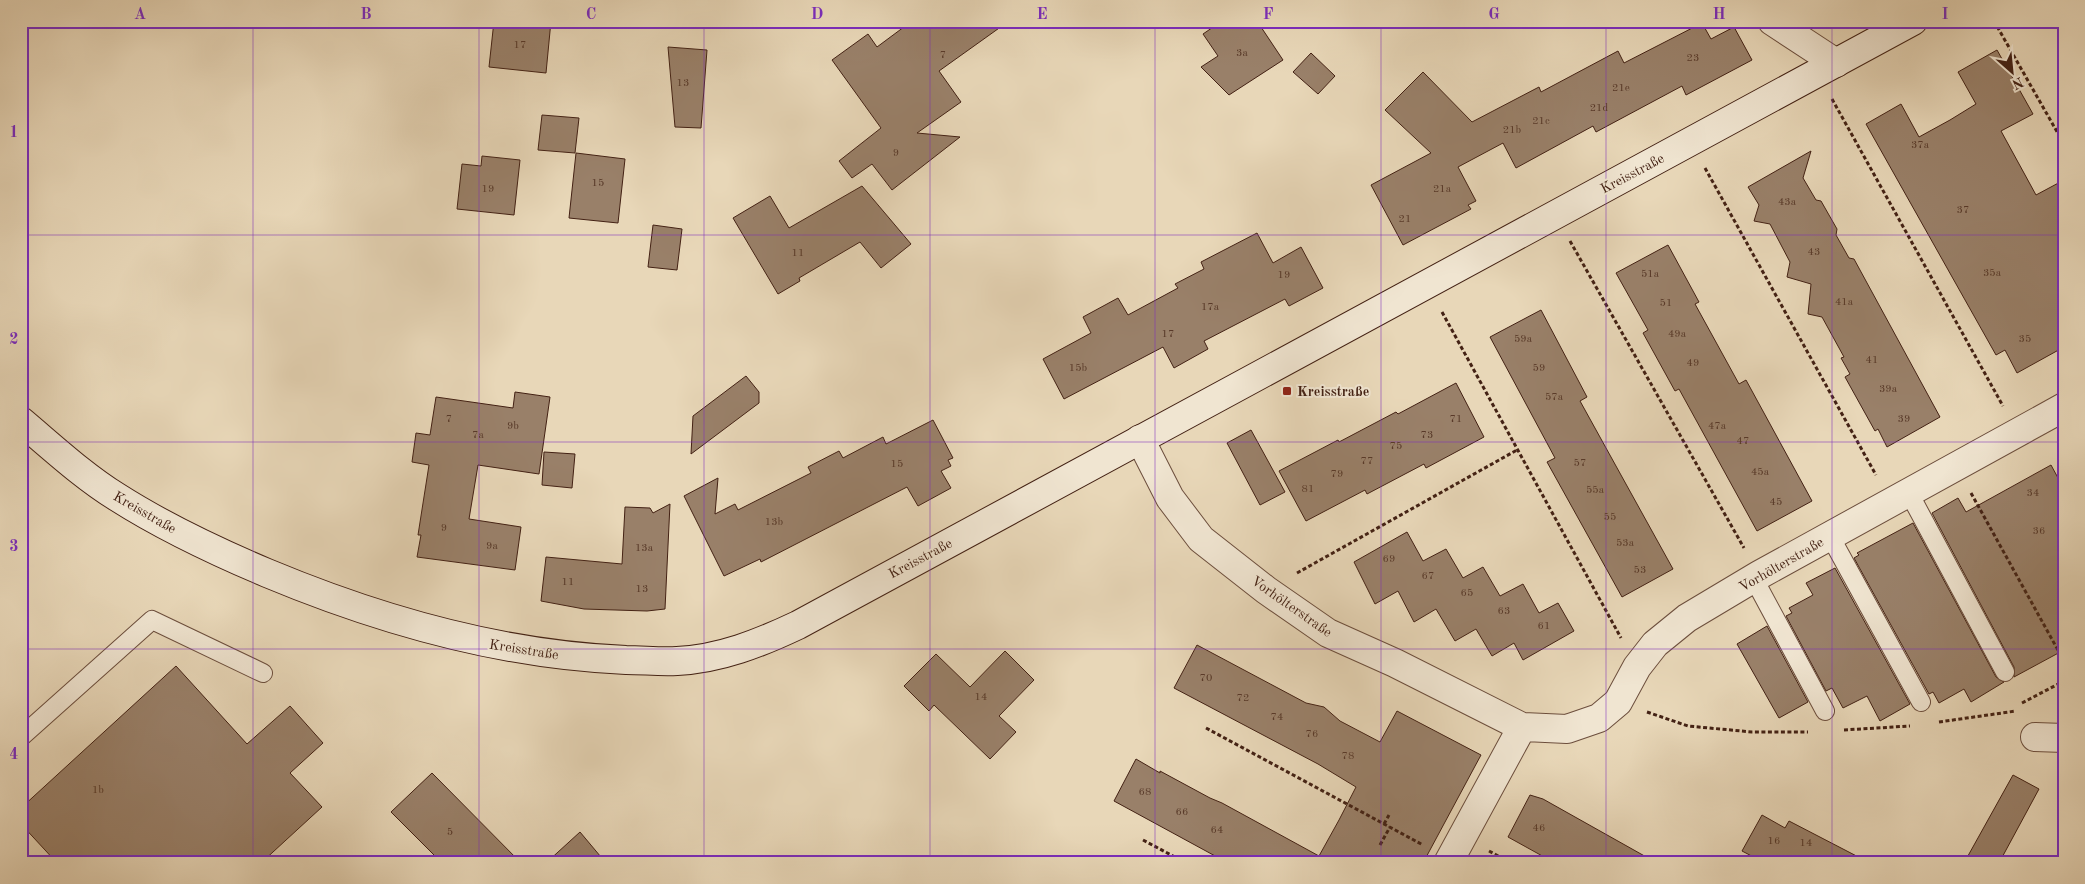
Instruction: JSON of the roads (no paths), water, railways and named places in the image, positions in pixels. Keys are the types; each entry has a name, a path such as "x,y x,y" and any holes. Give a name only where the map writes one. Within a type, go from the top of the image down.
{"main road":[{"path":"1772,21 1827,68"},
{"name":"Kreisstraße","path":"21,421 57,452 114,496 158,522 222,554 325,596 370,612 488,644 587,658 677,661 715,656 763,642 798,625 1913,21"},
{"name":"Vorhölterstraße","path":"1140,440 1170,498 1201,539 1266,590 1328,633 1395,663 1522,727 1568,729 1599,718 1618,702 1636,667 1655,644 1687,618 1830,536 2064,407"},
{"path":"1449,861 1522,727"},
{"path":"2036,737 2064,738"}],"lane":[{"path":"1900,498 2005,672"},
{"path":"1830,536 1921,702"},
{"path":"1757,577 1825,710"},
{"path":"21,737 152,620 263,673"}],"place":[{"name":"Kreisstraße","path":"1287,391"}]}
